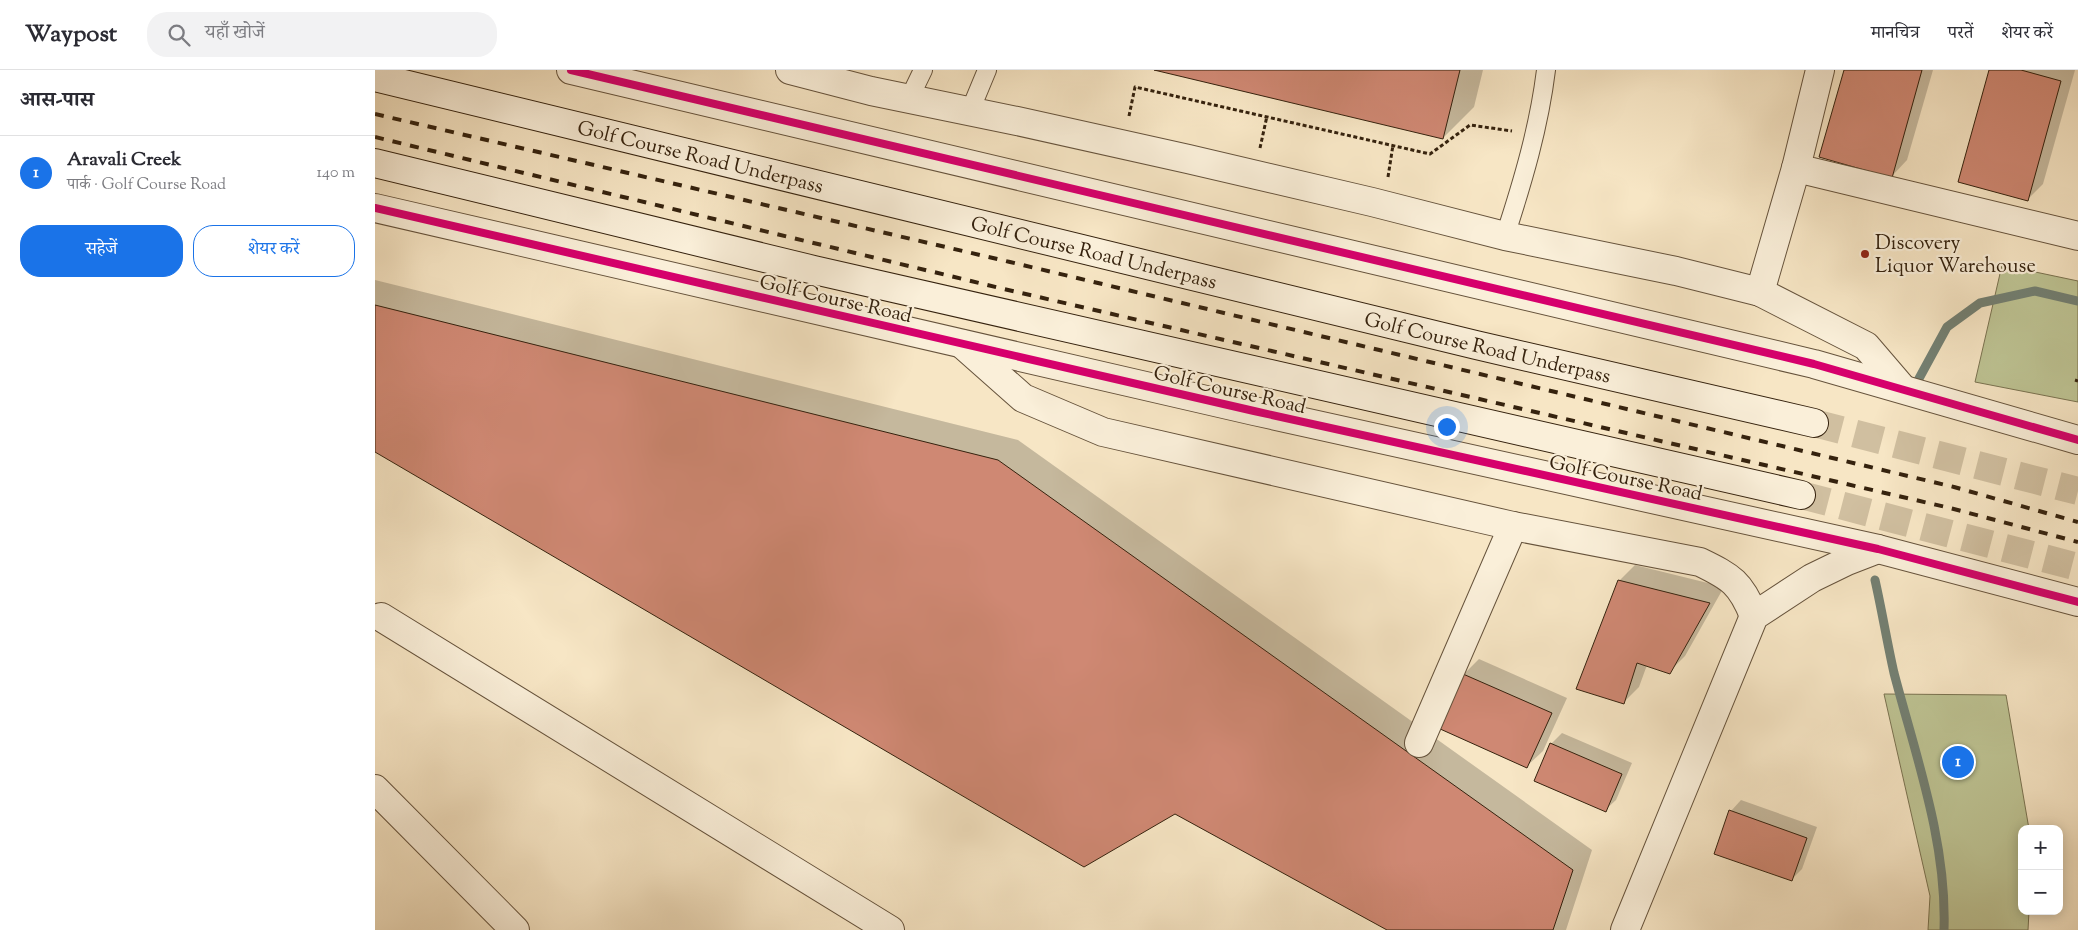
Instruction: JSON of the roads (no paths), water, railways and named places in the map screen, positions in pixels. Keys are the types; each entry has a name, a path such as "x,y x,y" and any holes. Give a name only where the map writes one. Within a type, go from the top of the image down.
{"street":[{"path":"571,70 1805,362 1902,388 2078,440"},
{"path":"790,70 871,91 1123,145 1378,203 1505,236 1676,271 1760,292 1866,346 1902,388"},
{"path":"1760,292 1796,168 1820,70"},
{"name":"Golf Course Road Underpass","path":"375,77 1457,340 1814,423"},
{"path":"375,164 823,272 1801,495"},
{"path":"1796,168 2078,236"},
{"name":"Golf Course Road","path":"375,208 962,344 1878,549 2078,602"},
{"path":"962,344 1023,398 1103,432 1513,526 1700,562 1728,575 1745,594 1754,616"},
{"path":"1419,743 1513,526"},
{"path":"1625,930 1754,616 1812,578 1878,549"},
{"path":"381,617 890,930"},
{"path":"375,790 515,930"}],"lane":[{"path":"909,99 923,70"},
{"path":"970,111 987,70"},
{"path":"1505,236 1526,173 1547,70"}],"waterway":[{"path":"1916,384 1947,327 1980,303 2035,291 2078,301"},
{"path":"1875,580 1894,673 1935,832 1944,897 1944,930"}],"tunnel":[{"path":"1814,423 2078,491"},
{"path":"1801,495 2078,567"}],"railway":[{"path":"375,114 1010,262 1954,487 2078,522"},
{"path":"375,137 1004,289 1950,508 2078,542"}],"place":[{"name":"Discovery Liquor Warehouse","path":"1865,254"},
{"name":"Aravali Creek","path":"1958,762"}]}
